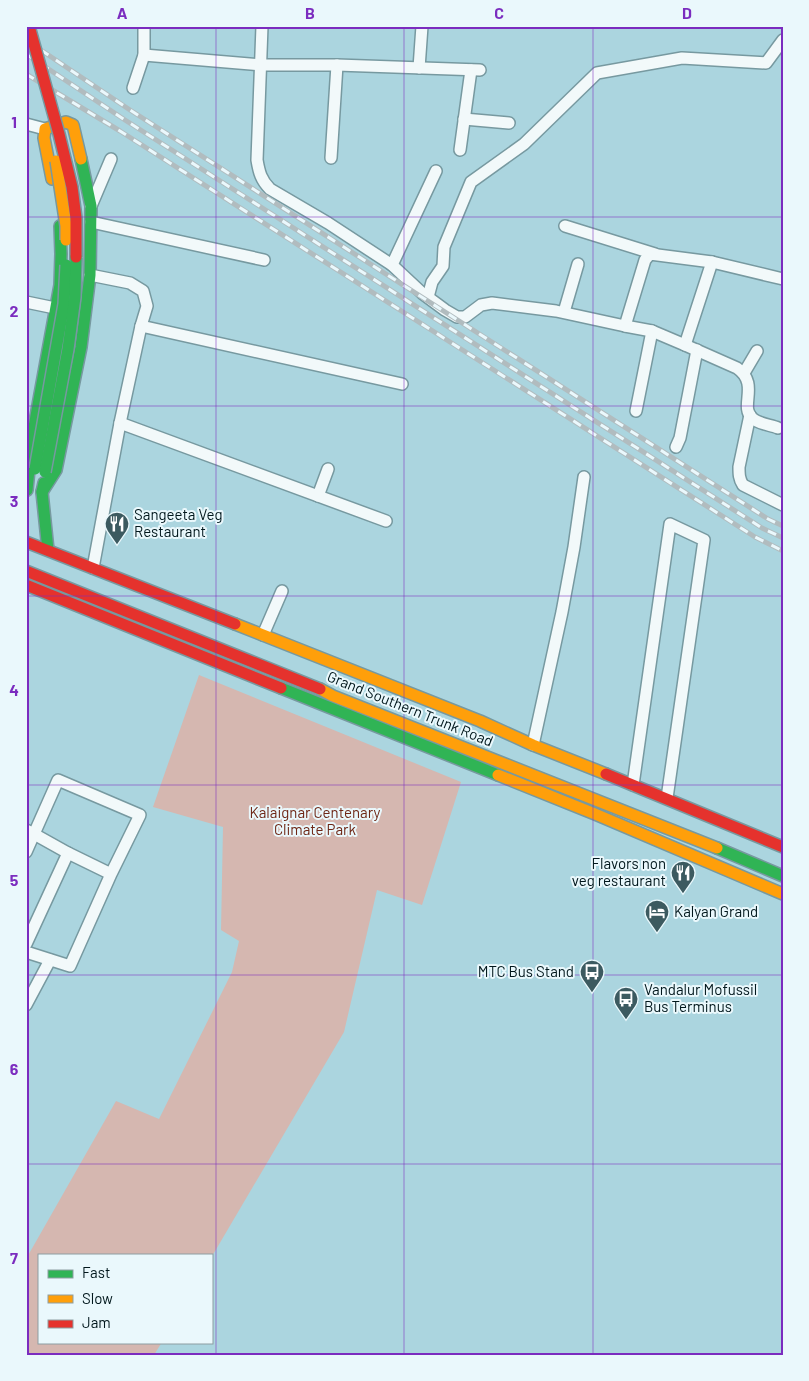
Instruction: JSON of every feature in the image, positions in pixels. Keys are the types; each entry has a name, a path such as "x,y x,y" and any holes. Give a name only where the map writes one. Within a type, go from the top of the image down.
{"main road":[{"path":"27,491 40,470 68,349 75,297 76,218 72,187 29,26"},
{"path":"26,54 55,156 66,226 64,304 40,470 48,550"},
{"path":"27,491 32,438 60,285 60,227 52,173 44,138 45,129 66,122 73,125 91,206 90,275 81,347 56,470 42,492"},
{"name":"Grand Southern Trunk Road","path":"26,542 480,721 533,745 668,798 783,847"},
{"name":"Grand Southern Trunk Road","path":"26,571 333,696 684,834 783,876"},
{"path":"26,585 569,803 783,894"}],"street":[{"path":"133,88 144,55 144,26"},
{"path":"262,26 257,160 260,176 270,189 392,264 428,297 445,310 457,316 462,317 481,305 492,303 564,312 652,331 686,344 737,368 744,373 749,385 748,409 750,416 739,467 740,480 743,485 783,505"},
{"path":"419,68 422,26"},
{"path":"428,297 432,282 443,266 444,246 471,182 524,144 597,73 682,58 766,63 783,40"},
{"path":"144,55 262,65 337,65 475,70 464,119 460,150"},
{"path":"331,158 337,65"},
{"path":"464,119 509,123"},
{"path":"26,124 45,129"},
{"path":"91,206 111,159"},
{"path":"392,264 436,171"},
{"path":"91,222 264,260"},
{"path":"565,226 655,254 712,262 783,279"},
{"path":"625,326 645,260 650,254 655,254"},
{"path":"686,344 712,262"},
{"path":"564,312 578,264"},
{"path":"90,275 130,283 143,291 148,306 141,326 120,423 93,568"},
{"path":"26,302 56,308"},
{"path":"141,326 402,384"},
{"path":"636,411 652,331"},
{"path":"676,447 680,438 697,350"},
{"path":"744,373 757,351"},
{"path":"750,416 757,421 778,428"},
{"path":"120,423 386,521"},
{"path":"318,496 328,469"},
{"path":"533,745 562,612 584,477"},
{"path":"633,785 670,524 704,540 668,798"},
{"path":"263,635 282,591"},
{"path":"26,852 30,832 58,780 140,815 70,966 26,952"},
{"path":"30,832 111,874"},
{"path":"26,944 68,853"},
{"path":"26,1005 50,960"}],"green space":[{"name":"Kalaignar Centenary Climate Park","path":"199,675 461,782 422,905 377,890 344,1032 212,1256 212,1254 38,1254 38,1344 161,1344 154,1355 26,1355 26,1259 116,1101 159,1119 232,972 239,941 221,930 223,827 153,807"}],"railway":[{"path":"26,40 130,110 768,519 783,526"},
{"path":"26,54 125,120 762,528 783,538"},
{"path":"26,74 120,131 755,537 783,551"}],"traffic: fast":[{"path":"42,492 56,470 81,347 90,275 91,206 81,159"},
{"path":"27,490 32,438 60,285 60,226"},
{"path":"45,472 68,349 75,297 76,257"},
{"path":"35,469 64,304 66,265"},
{"path":"44,483 42,492 48,550"},
{"path":"281,688 498,775"},
{"path":"717,848 783,876"}],"traffic: slow":[{"path":"52,179 44,138 45,129 66,122 73,125 81,159"},
{"path":"56,161 66,226 66,240"},
{"path":"235,624 480,721 533,745 606,774"},
{"path":"320,689 333,696 717,848"},
{"path":"498,775 783,894"}],"traffic: jam":[{"path":"29,26 72,187 76,218 76,257"},
{"path":"26,542 235,624"},
{"path":"26,571 320,689"},
{"path":"26,585 281,688"},
{"path":"606,774 783,847"}],"place":[{"name":"Sangeeta Veg Restaurant","path":"117,545"},
{"name":"Flavors non veg restaurant","path":"683,894"},
{"name":"Kalyan Grand","path":"657,933"},
{"name":"MTC Bus Stand","path":"592,993"},
{"name":"Vandalur Mofussil Bus Terminus","path":"626,1020"}]}
